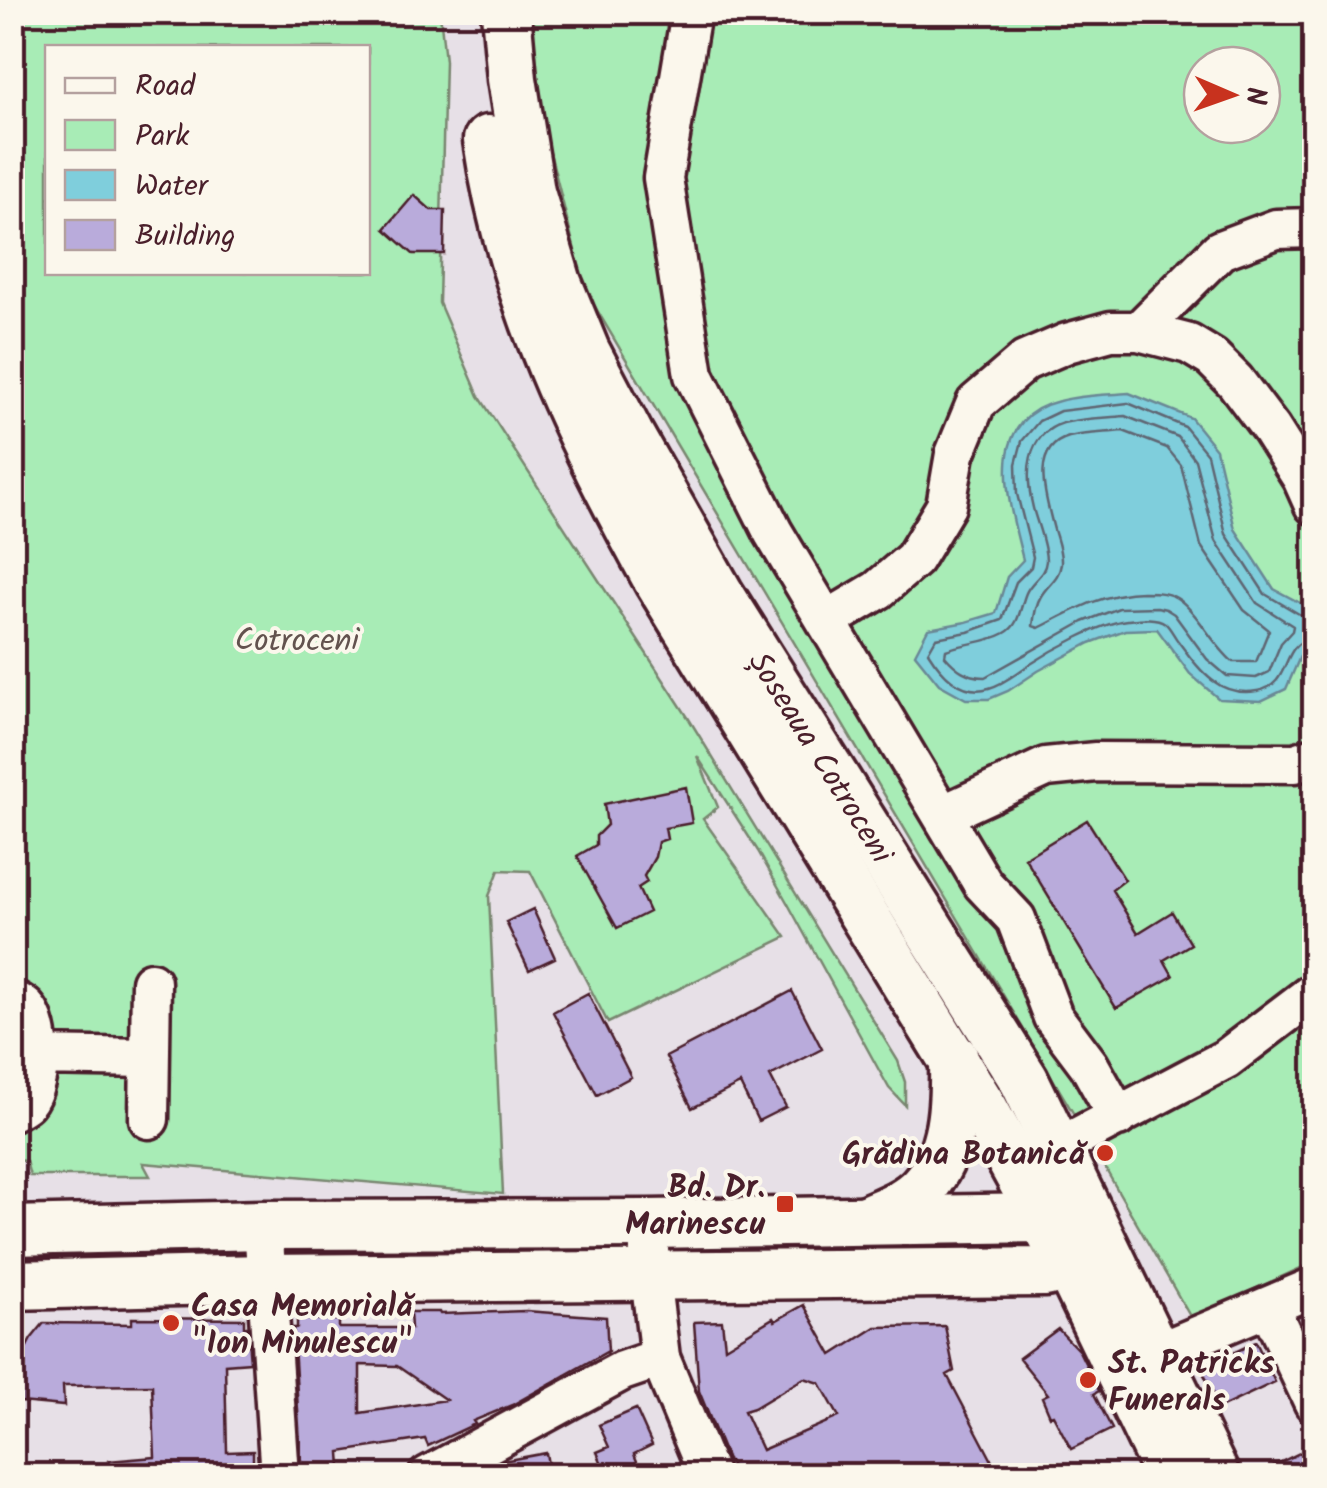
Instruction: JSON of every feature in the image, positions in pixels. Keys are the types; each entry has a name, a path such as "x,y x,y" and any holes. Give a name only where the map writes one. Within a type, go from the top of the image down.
{"main road":[{"name":"Șoseaua Cotroceni","path":"474,12 480,89 500,209 528,306 562,392 609,492 658,580 954,1058 1062,1208 1089,1258 1157,1354 1215,1476"},
{"name":"Șoseaua Cotroceni","path":"506,12 512,80 530,192 557,284 584,350 720,594 1024,1080 1062,1208"},
{"path":"863,1221 900,1204 921,1188 938,1164 953,1114 954,1058"},
{"path":"12,1231 263,1225 863,1221 1062,1208"},
{"name":"Șoseaua Cotroceni","path":"1089,1258 1170,1476"},
{"path":"12,1286 266,1279 1046,1272 1089,1258"}],"street":[{"path":"692,12 663,178 694,375 773,532 982,884 1016,920 1053,1017 1090,1065 1118,1117"},
{"path":"1139,331 1220,250 1276,229 1314,228"},
{"path":"826,621 878,590 914,559 946,506 954,454 976,403 1026,362 1067,342 1111,332 1139,331 1190,344 1212,358 1271,429 1314,505"},
{"path":"942,815 1046,767 1096,762 1295,763 1314,758"},
{"path":"149,1120 151,982"},
{"path":"1078,1138 1226,1058 1314,992"},
{"path":"12,999 28,1010 37,1032 38,1056 36,1083 26,1104 12,1111"},
{"path":"38,1056 150,1058"},
{"path":"648,1224 660,1358 709,1476"},
{"path":"263,1225 280,1476"},
{"path":"1157,1354 1314,1287"},
{"path":"1270,1307 1314,1403"},
{"path":"428,1476 622,1371 660,1358"}],"green space":[{"name":"Cotroceni","path":"13,13 440,13 445,61 439,303 479,396 689,719 898,1061 905,1082 905,1105 889,1088 758,851 697,756 718,807 703,819 786,937 608,1023 530,871 499,870 489,896 503,1194 143,1163 150,1176 30,1176 26,1161 13,1160"},
{"name":"Grădina Botanică","path":"530,13 1314,13 1314,1262 1191,1318 585,290 545,133"},
{"path":"1007,1228 1024,1257 705,1256 710,1248 824,1244"},
{"path":"433,1235 585,1241 586,1254 282,1259 286,1252 401,1250"},
{"path":"229,1247 230,1258 13,1264 13,1249"}],"water":[{"path":"1129,393 1191,418 1216,449 1235,529 1274,589 1304,605 1314,605 1314,646 1302,652 1286,689 1261,701 1219,699 1190,674 1157,629 1125,630 1090,643 989,699 966,699 939,684 915,654 928,629 996,613 1007,577 1023,560 1012,515 1007,467 1010,445 1019,426 1035,411 1059,401"}],"building":[{"path":"414,195 431,210 445,210 444,254 413,254 385,229"},
{"path":"686,787 692,823 665,828 667,839 658,842 644,876 647,882 638,888 649,912 617,928 577,856 596,845 596,836 607,825 604,804"},
{"path":"1087,820 1125,880 1112,890 1138,933 1172,912 1191,944 1164,960 1173,976 1116,1008 1025,858"},
{"path":"533,909 555,958 529,970 506,922"},
{"path":"792,991 822,1049 770,1076 786,1107 758,1121 740,1084 692,1108 666,1057"},
{"path":"588,993 631,1077 597,1095 553,1012"},
{"path":"804,1305 832,1355 876,1327 945,1326 954,1371 947,1375 1000,1476 736,1476 699,1391 694,1322 722,1321 725,1347 773,1318 775,1321","holes":["804,1378 820,1383 839,1417 762,1450 744,1411"]},
{"path":"526,1311 606,1317 608,1351 428,1446 425,1439 340,1452 341,1468 318,1476 302,1476 293,1328 297,1328 297,1319 339,1320 339,1328 411,1328 410,1312","holes":["360,1365 397,1366 446,1400 360,1413"]},
{"path":"132,1318 244,1319 250,1362 225,1364 227,1452 253,1451 253,1476 109,1476 109,1461 155,1457 152,1385 63,1386 64,1406 21,1402 21,1358 44,1323 132,1324"},
{"path":"1058,1329 1079,1351 1112,1429 1071,1449 1042,1397 1048,1394 1019,1358"},
{"path":"1256,1342 1275,1382 1220,1408 1201,1368"},
{"path":"636,1409 652,1445 634,1454 643,1476 607,1476 597,1452 609,1447 599,1425"},
{"path":"1314,1446 1314,1476 1252,1476"},
{"path":"546,1453 550,1476 480,1473 503,1461"}],"place":[{"name":"Grădina Botanică","path":"1105,1153"},
{"name":"Bd. Dr. Marinescu","path":"785,1204"},
{"name":"Casa Memorială \"Ion Minulescu\"","path":"171,1323"},
{"name":"St. Patricks Funerals","path":"1088,1380"}]}
